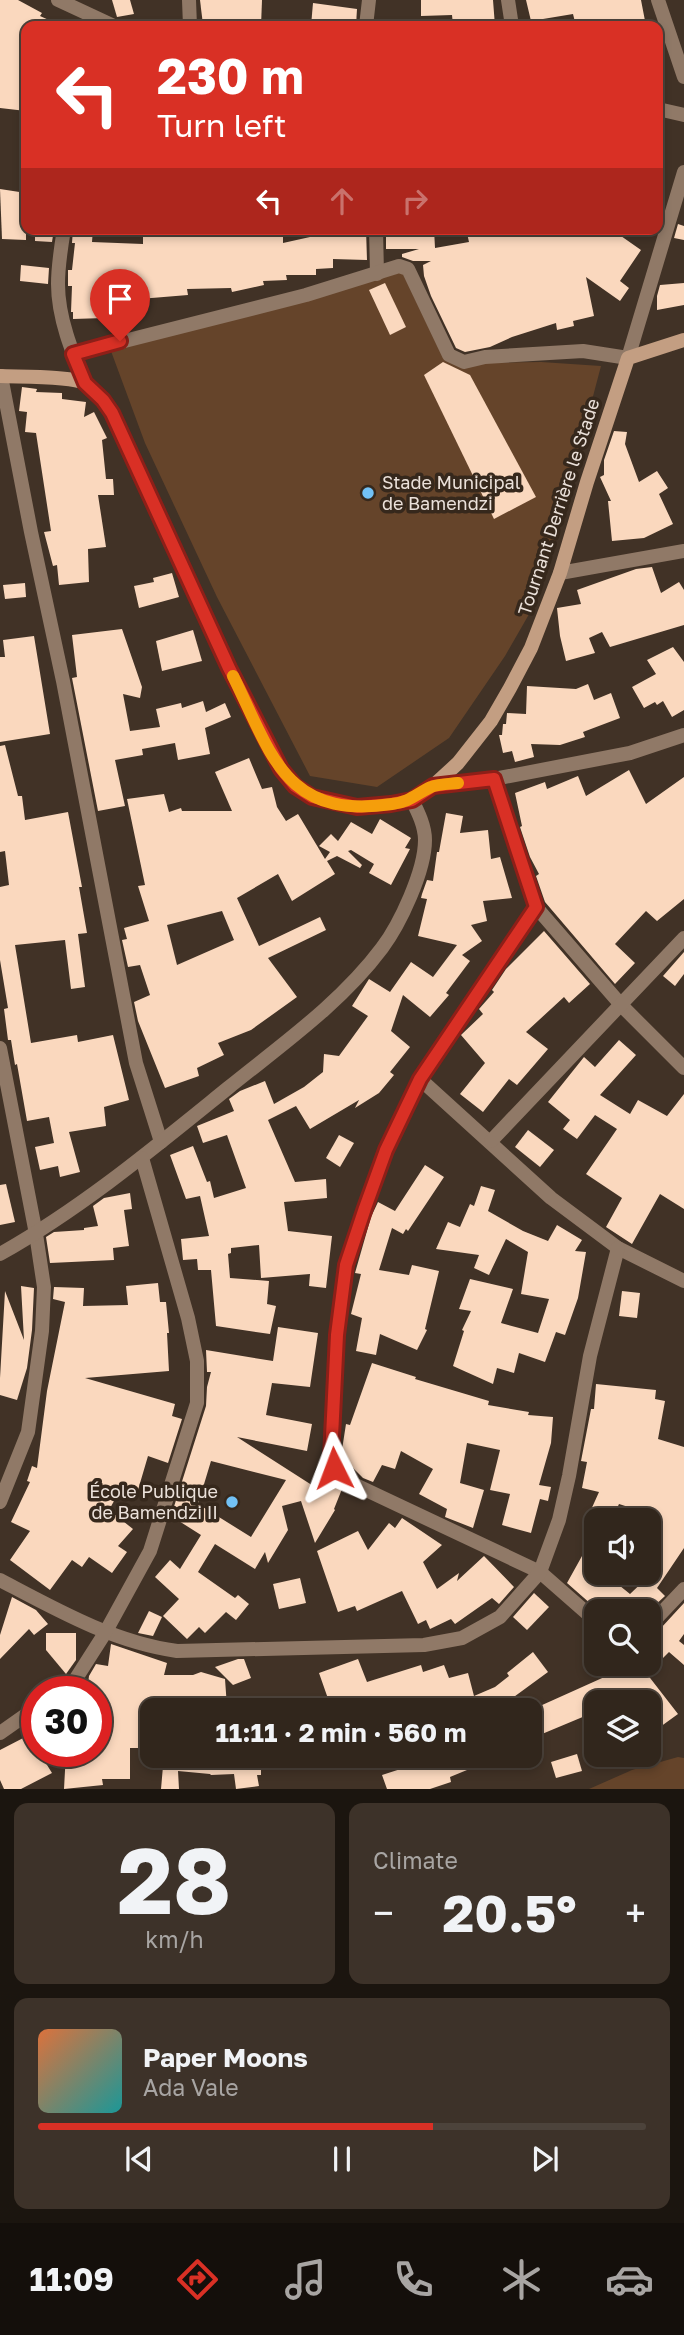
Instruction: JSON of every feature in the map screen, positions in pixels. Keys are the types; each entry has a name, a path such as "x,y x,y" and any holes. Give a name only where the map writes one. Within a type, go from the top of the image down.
{"street":[{"path":"58,0 103,21"},
{"path":"189,0 190,21"},
{"path":"367,21 369,0"},
{"path":"508,0 511,21"},
{"path":"658,0 684,77"},
{"path":"663,110 684,115"},
{"path":"628,358 684,172"},
{"path":"63,235 58,283 60,307 73,354 85,383"},
{"path":"376,235 377,274"},
{"path":"73,354 306,295 399,266 408,269 449,355 464,362 485,357 583,351 628,358 684,340"},
{"name":"Tournant Derrière le Stade","path":"85,383 112,413 229,668 281,769 295,786 312,797 357,807 412,800 433,786 458,763 491,721 531,648 560,573 628,358"},
{"path":"85,383 66,379 1,376 136,1063 161,1142"},
{"path":"560,573 684,551"},
{"path":"433,786 494,779 631,753 684,735"},
{"path":"494,779 536,907 622,1006 684,1068"},
{"path":"0,1254 36,1234 142,1158 300,1031 352,983 383,947 405,908 421,865 425,840 421,818 412,800"},
{"path":"536,907 420,1079 386,1150 346,1265 337,1335 331,1457 334,1468 345,1480 540,1572 584,1611"},
{"path":"491,1141 684,938"},
{"path":"0,1048 44,1287 42,1331 28,1432 0,1502"},
{"path":"420,1079 551,1198 618,1248 684,1281"},
{"path":"77,1676 105,1633 150,1552 197,1403 197,1361 188,1318 142,1158"},
{"path":"0,1580 105,1633 148,1647 177,1651 424,1645 462,1638 500,1617 540,1572 559,1520 590,1356 618,1248"},
{"path":"661,1613 684,1589"},
{"path":"0,1733 21,1718"}],"shaded area":[{"name":"Stade Municipal de Bamendzi","path":"401,270 442,355 464,363 541,362 601,366 554,544 528,616 505,656 449,738 377,787 310,776 217,597 145,443 108,343"},
{"path":"684,1758 684,1789 589,1789 632,1770 661,1767 661,1762"}],"building":[{"path":"0,0 18,0 51,21 21,21 21,110 0,108"},
{"path":"112,0 130,0 134,14 117,17"},
{"path":"200,0 262,0 261,21 203,21"},
{"path":"421,0 493,0 495,21 453,21 452,15 421,16"},
{"path":"526,0 641,0 645,21 575,21 573,14 531,21"},
{"path":"313,3 357,9 356,21 311,21"},
{"path":"0,189 21,192 21,235 26,235 26,240 2,239"},
{"path":"678,224 684,226 684,240 674,238"},
{"path":"35,235 53,235 52,242 35,241"},
{"path":"73,235 93,235 92,242 143,244 143,235 283,235 283,243 319,235 366,235 367,260 333,259 333,268 316,269 316,275 286,275 287,280 263,281 264,285 232,292 231,288 187,289 188,295 103,302 104,318 73,319 72,286 68,286 68,270 72,270 75,243 72,243"},
{"path":"386,235 434,235 435,248 469,242 467,235 620,235 641,250 620,281 629,288 620,301 586,277 594,316 573,321 574,326 557,330 556,323 490,347 465,352 456,348 431,296 423,265 431,261 413,261 402,257 402,254 419,249 386,249"},
{"path":"21,265 49,268 48,284 20,281"},
{"path":"385,283 406,327 390,335 369,290"},
{"path":"684,283 684,305 657,310 660,285"},
{"path":"443,362 470,375 536,497 494,519 424,375"},
{"path":"22,387 37,389 36,392 62,393 62,399 86,402 84,417 94,412 107,438 102,440 106,479 113,479 114,495 98,495 106,547 88,549 89,582 59,585 57,565 53,566 44,532 51,531 36,433 25,432 27,412 19,411"},
{"path":"614,431 627,432 625,444 639,482 657,471 668,488 659,494 673,524 644,538 612,541 608,501 611,501 600,477 604,475 604,460"},
{"path":"652,567 661,593 679,582 684,590 684,625 610,647 602,632 589,638 595,653 566,661 557,608 581,604 577,590 636,569"},
{"path":"172,573 179,597 139,608 134,586 154,582 153,578"},
{"path":"25,583 26,597 5,599 3,585"},
{"path":"122,629 142,687 140,698 123,694 130,731 160,727 156,709 181,703 182,708 203,701 206,712 225,703 231,717 205,728 210,754 178,760 175,743 142,749 143,755 115,760 125,806 98,811 72,678 77,677 72,635"},
{"path":"193,630 202,661 162,671 156,641"},
{"path":"34,636 50,734 0,742 0,657 5,657 3,640"},
{"path":"673,647 684,662 684,710 672,717 663,701 644,708 632,687 656,674 647,660"},
{"path":"588,684 594,700 611,693 620,718 583,732 585,737 560,745 531,744 534,757 515,762 512,751 503,753 499,735 502,735 503,724 506,724 507,713 526,714 527,686 576,689"},
{"path":"5,745 18,796 22,796 25,820 68,812 82,887 79,887 87,933 78,934 85,987 71,989 65,940 15,945 31,1043 77,1035 78,1042 113,1035 129,1100 104,1107 106,1126 69,1132 80,1172 60,1177 58,1166 40,1170 35,1147 54,1143 49,1117 27,1121 17,1064 15,1065 11,1040 8,1040 4,1009 8,1008 0,960 0,887 9,885 5,851 0,852 0,746"},
{"path":"249,758 262,789 272,787 277,807 286,821 298,814 325,859 330,852 319,846 331,834 338,841 351,822 372,834 380,819 411,838 405,848 410,849 391,885 369,873 374,864 351,850 348,851 362,865 360,868 337,856 327,861 335,874 292,901 278,874 237,898 259,946 320,917 326,930 268,958 297,997 251,1030 218,1043 224,1055 197,1068 199,1076 165,1088 138,1021 134,1002 150,995 140,965 128,967 122,940 127,939 124,928 149,921 138,886 145,885 127,799 164,794 169,812 181,808 182,811 232,811 215,772","holes":["222,911 234,940 177,965 167,925"]},
{"path":"629,770 646,804 684,777 684,899 657,921 646,911 615,944 635,963 615,984 545,902 536,876 539,874 520,827 522,826 515,793 545,782 547,789 578,776 586,796"},
{"path":"446,813 463,816 460,833 488,830 491,859 500,857 512,898 483,901 487,921 471,925 482,941 462,955 470,961 446,993 449,995 430,1017 403,995 391,1031 410,1047 390,1072 394,1075 379,1093 355,1108 359,1100 310,1129 296,1106 268,1120 295,1182 326,1179 327,1198 284,1202 288,1231 332,1236 326,1288 309,1286 310,1274 261,1278 259,1245 231,1248 231,1253 228,1254 230,1278 269,1281 267,1304 276,1306 270,1334 216,1326 211,1270 198,1270 197,1259 183,1260 181,1239 209,1236 200,1196 186,1199 170,1155 193,1146 207,1182 210,1181 214,1198 246,1188 227,1135 203,1143 197,1126 234,1111 229,1099 240,1091 265,1081 274,1104 304,1087 323,1072 324,1054 339,1056 368,1016 352,1006 369,979 390,992 411,962 433,977 457,945 418,936 427,899 421,898 427,880 433,881"},
{"path":"544,931 590,984 569,1003 564,997 526,1032 548,1049 517,1085 509,1079 483,1112 460,1094 485,1063 461,1035 483,1014 479,1009 494,992 492,990 506,969"},
{"path":"684,952 684,974 675,986 663,976"},
{"path":"619,1040 636,1055 600,1095 630,1114 638,1100 667,1116 684,1094 684,1209 660,1194 632,1244 606,1227 622,1198 586,1174 617,1129 595,1115 577,1139 563,1129 570,1120 548,1102 584,1057 595,1067"},
{"path":"528,1130 554,1150 540,1167 515,1147"},
{"path":"339,1135 354,1143 340,1167 326,1158"},
{"path":"425,1165 444,1177 408,1231 406,1229 403,1234 392,1228 379,1270 409,1275 412,1265 439,1271 425,1329 427,1330 417,1350 380,1334 376,1355 356,1351 362,1318 351,1314 361,1274 355,1273 371,1217 378,1202 395,1211"},
{"path":"6,1184 15,1222 0,1225 0,1185"},
{"path":"481,1186 495,1190 488,1211 523,1231 548,1241 557,1225 582,1240 575,1251 586,1252 578,1298 565,1335 556,1332 545,1362 519,1353 514,1373 497,1368 493,1384 453,1366 464,1331 462,1330 471,1311 459,1309 470,1279 513,1289 501,1323 538,1333 549,1299 521,1294 528,1252 506,1239 489,1275 474,1268 479,1255 436,1249 448,1222 460,1227 470,1204 474,1206"},
{"path":"130,1193 132,1209 124,1210 129,1246 113,1248 114,1260 50,1263 46,1237 54,1232 98,1226 93,1206 104,1198"},
{"path":"158,1283 160,1302 166,1302 169,1371 85,1378 175,1404 172,1416 182,1419 168,1463 148,1456 138,1490 123,1485 109,1510 133,1529 118,1546 127,1552 112,1573 89,1557 82,1567 72,1560 50,1590 10,1560 30,1531 11,1522 30,1482 27,1481 32,1466 37,1468 47,1391 65,1302 53,1299 54,1287 84,1288 83,1306 128,1305 126,1286"},
{"path":"21,1286 34,1288 27,1368 17,1400 0,1395 0,1378 5,1291 24,1340"},
{"path":"622,1291 640,1293 637,1318 619,1316"},
{"path":"278,1327 318,1333 310,1387 272,1383 266,1415 312,1424 307,1451 237,1437 318,1489 323,1478 342,1489 335,1510 315,1543 301,1501 282,1506 288,1530 268,1563 265,1552 255,1569 215,1544 198,1572 235,1598 238,1595 249,1604 236,1620 226,1612 205,1633 199,1627 187,1639 163,1616 179,1599 155,1577 170,1560 180,1569 201,1535 171,1516 206,1406 211,1372 207,1372 206,1350 273,1361","holes":["211,1461 286,1480 251,1537 198,1504"]},
{"path":"372,1363 489,1401 488,1405 529,1412 528,1415 553,1417 551,1443 539,1485 551,1487 548,1501 540,1499 531,1533 502,1525 510,1494 490,1490 500,1450 467,1443 460,1483 484,1490 473,1528 445,1517 447,1509 419,1494 433,1469 401,1451 395,1469 382,1465 373,1482 363,1478 341,1456 346,1424 350,1425"},
{"path":"596,1384 656,1390 655,1399 665,1401 658,1439 684,1447 684,1548 661,1582 661,1508 632,1508 619,1504 617,1508 592,1508 599,1492 582,1488 587,1462 581,1461 591,1409 594,1409"},
{"path":"402,1518 442,1545 423,1562 437,1589 459,1573 457,1581 484,1556 514,1587 499,1604 492,1598 455,1624 451,1619 430,1629 426,1620 418,1624 402,1591 357,1611 355,1606 338,1612 317,1551 358,1531 368,1550 389,1523 395,1528"},
{"path":"582,1556 584,1585 619,1585 630,1594 639,1585 659,1585 657,1588 665,1596 661,1600 585,1599 567,1583"},
{"path":"300,1578 306,1603 279,1609 273,1584"},
{"path":"534,1593 549,1607 527,1630 513,1617"},
{"path":"12,1597 36,1610 48,1624 34,1635 29,1629 0,1659 0,1635"},
{"path":"684,1603 684,1634 679,1641 684,1645 684,1665 669,1652 661,1660 661,1628"},
{"path":"149,1611 162,1617 153,1636 138,1633"},
{"path":"46,1633 76,1633 76,1660 66,1674 46,1650"},
{"path":"111,1644 167,1663 164,1675 193,1675 201,1672 225,1679 226,1698 140,1698 138,1748 130,1748 130,1779 102,1779 103,1785 64,1789 65,1767 112,1767 112,1676 89,1676 96,1664 108,1666"},
{"path":"533,1652 548,1672 512,1698 328,1698 319,1673 358,1659 367,1682 421,1665 423,1672 444,1665 449,1678 468,1673 474,1696 495,1687 509,1676 507,1673"},
{"path":"244,1659 251,1678 233,1685 215,1667"},
{"path":"607,1676 649,1676 659,1690 584,1690 584,1716 542,1734 542,1705"},
{"path":"661,1692 678,1714 661,1726"},
{"path":"21,1739 21,1767 48,1767 52,1773 21,1789 4,1789 0,1780 0,1750"},
{"path":"577,1754 582,1771 556,1778 551,1762"},
{"path":"163,1768 261,1768 261,1775 257,1775 259,1786 236,1789 234,1774 211,1775 178,1771 179,1789 161,1789"},
{"path":"404,1768 472,1768 450,1777 451,1782 430,1789 387,1789 382,1775"}],"slow traffic":[{"path":"233,676 281,769 295,786 312,797 357,807 391,804 412,800 433,786 458,783"}],"place":[{"name":"Stade Municipal de Bamendzi","path":"368,493"},
{"name":"École Publique de Bamendzi II","path":"232,1502"}],"route":[{"path":"120,341 73,354 85,383 112,413 229,668 281,769 295,786 312,797 357,807 412,800 433,786 494,779 536,907 420,1079 386,1150 365,1208 346,1265 337,1335 331,1457 334,1468"}]}
